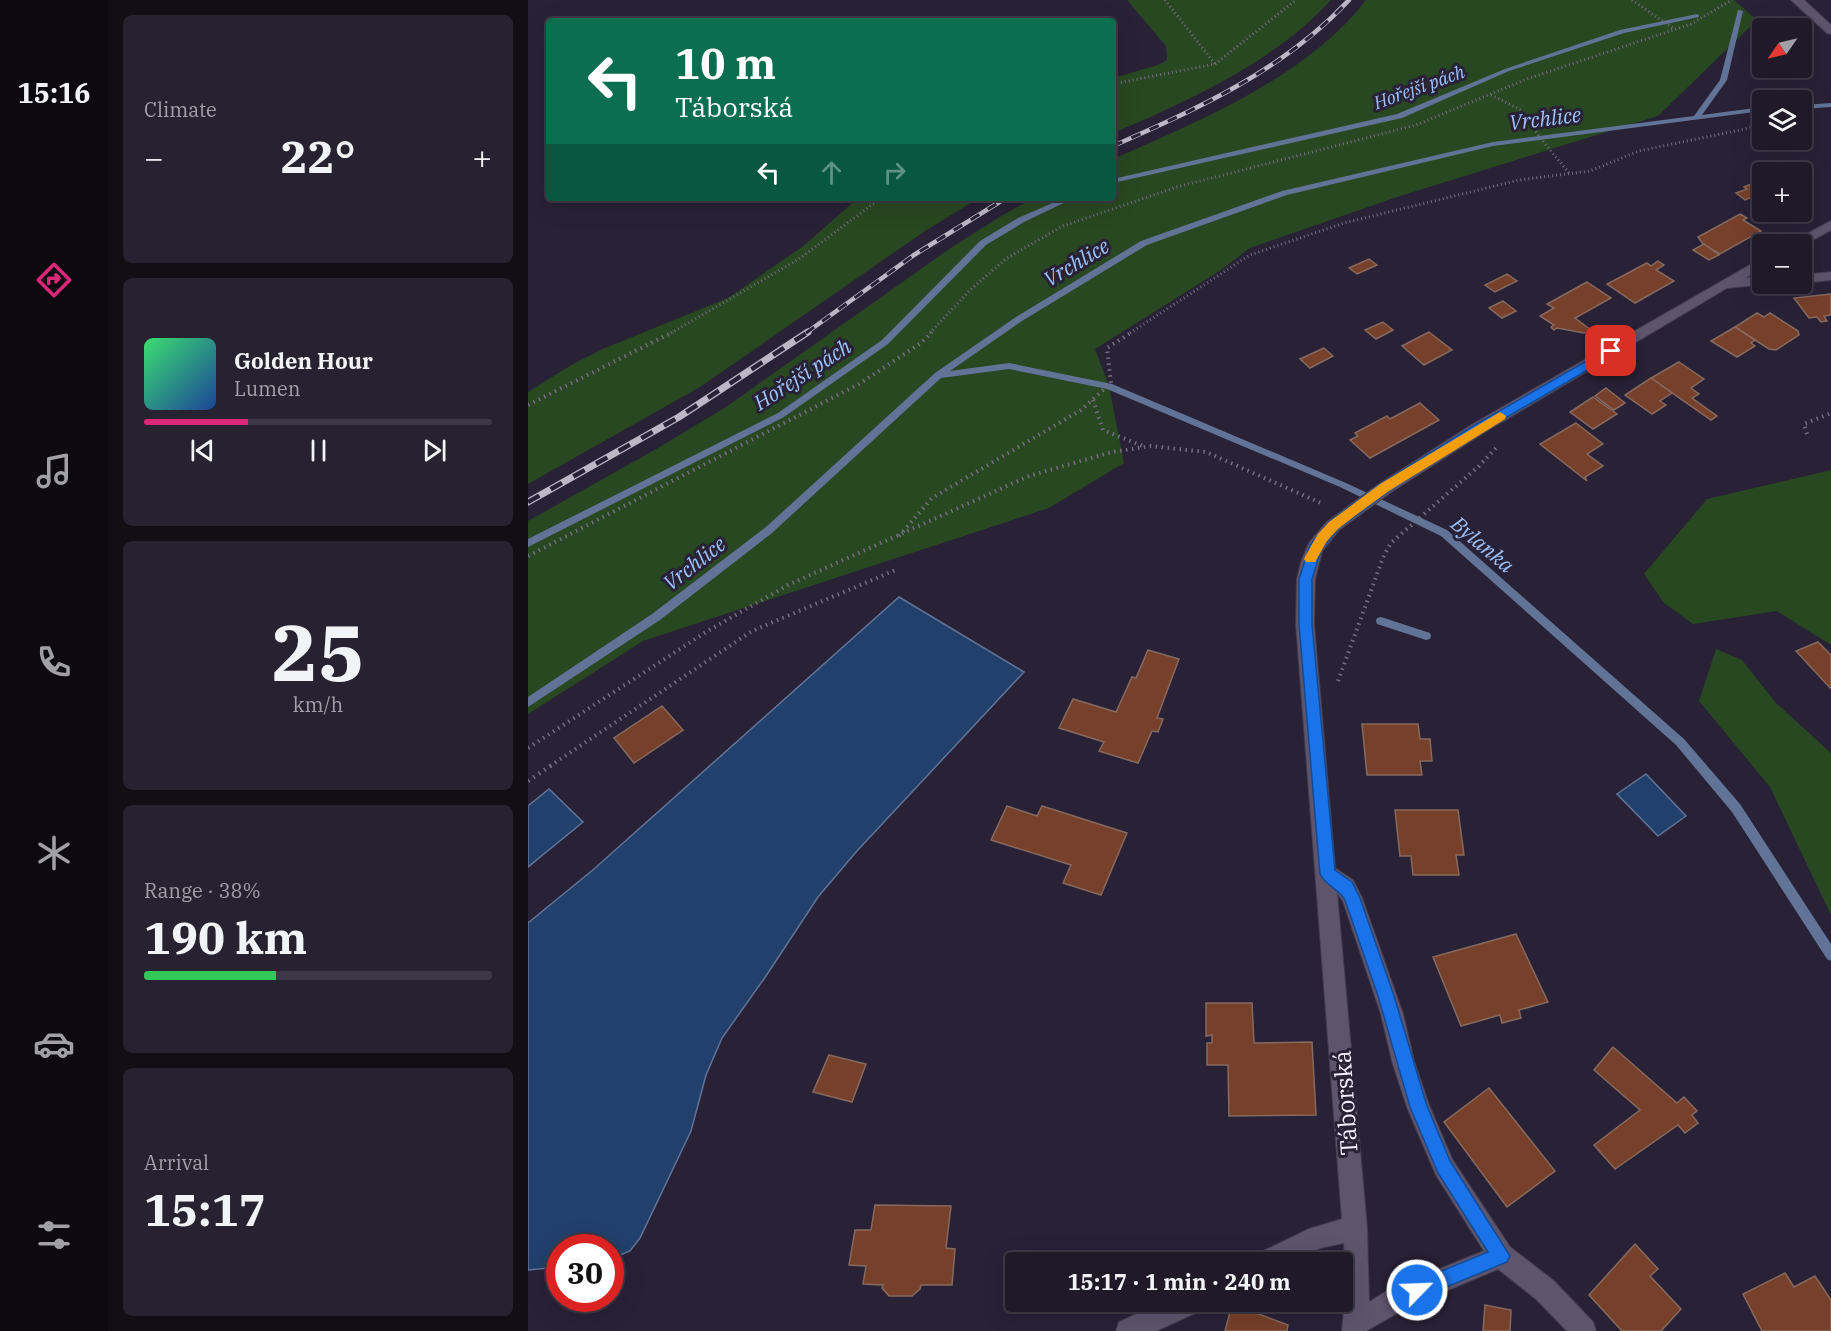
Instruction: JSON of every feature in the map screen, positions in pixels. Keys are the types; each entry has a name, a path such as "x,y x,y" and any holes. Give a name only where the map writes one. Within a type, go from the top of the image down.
{"street":[{"path":"1797,0 1831,31"},
{"path":"1812,235 1831,225"},
{"name":"Táborská","path":"1355,1327 1358,1287 1355,1228 1305,624 1306,579 1310,562 1323,538 1334,526 1385,488 1479,428 1752,268"},
{"path":"1812,278 1831,276"},
{"path":"1722,284 1752,282"},
{"path":"1327,874 1346,887 1352,898 1375,959 1418,1107 1444,1167 1501,1256 1545,1290 1584,1331"},
{"path":"1288,1252 1317,1237 1355,1228"},
{"path":"1355,1327 1399,1298 1501,1256"},
{"path":"1128,1331 1169,1312"}],"path":[{"path":"1165,0 1215,64"},
{"path":"1116,83 1215,64 1296,0"},
{"path":"1632,0 1674,29"},
{"path":"528,556 859,384 921,344 970,290 1007,258 1063,226 1177,187 1416,125 1527,79 1691,24 1732,0"},
{"path":"1490,95 1523,111 1540,138 1570,174"},
{"path":"899,536 932,498 1081,410 1107,388 1111,383 1107,348 1250,255 1344,223 1519,180 1590,171 1639,151 1752,127"},
{"path":"528,405 650,345 799,259 877,201"},
{"path":"1093,400 1103,430 1145,447"},
{"path":"1807,434 1804,424 1831,413"},
{"path":"1312,690 1336,686 1384,555 1391,543 1479,466 1501,443"},
{"path":"528,748 726,620 788,585 1029,476 1112,452 1145,447 1206,452 1326,505"},
{"path":"528,781 752,631 898,569"}],"green space":[{"path":"1127,0 1331,0 1283,43 1257,61 1201,93 1116,132 1116,77 1158,65 1167,60 1166,46"},
{"path":"1366,0 1734,0 1755,18 1752,18 1752,25 1658,116 1397,197 1250,248 1221,270 1095,349 1109,386 1124,463 1049,508 643,641 528,714 528,521 726,407 952,247 1029,201 1116,201 1116,158 1181,129 1250,94 1314,52 1342,27"},
{"path":"855,201 974,201 925,231 700,387 528,484 528,392 573,364 605,348 728,298 802,247"},
{"path":"1831,470 1831,645 1777,611 1693,624 1664,603 1644,574 1707,499"},
{"path":"1716,649 1742,660 1776,703 1831,753 1831,915 1770,787 1699,701"}],"water":[{"path":"899,597 1024,672 856,852 818,897 722,1038 706,1075 691,1131 640,1238 630,1251 624,1254 624,1234 546,1234 546,1268 528,1270 528,923 594,869"},
{"path":"1646,774 1686,816 1658,836 1617,794"},
{"path":"549,789 583,822 528,867 528,806"}],"building":[{"path":"1752,183 1752,197 1745,200 1736,193 1747,189 1744,187"},
{"path":"1740,214 1747,218 1743,220 1761,231 1720,254 1703,244 1698,237"},
{"path":"1704,244 1719,255 1709,260 1693,250"},
{"path":"1369,259 1377,265 1357,274 1349,268"},
{"path":"1658,261 1664,265 1656,270 1674,281 1635,303 1607,284 1647,263 1651,266"},
{"path":"1507,274 1517,281 1495,292 1485,285"},
{"path":"1587,282 1611,298 1575,318 1591,330 1584,333 1557,328 1554,330 1551,327 1554,325 1540,316 1554,308 1547,304"},
{"path":"1831,294 1831,315 1824,316 1827,321 1821,322 1817,317 1809,318 1794,298"},
{"path":"1503,301 1516,311 1502,318 1489,308"},
{"path":"1757,313 1764,317 1770,313 1798,331 1799,335 1776,350 1769,349 1735,327"},
{"path":"1383,322 1393,330 1376,339 1365,330"},
{"path":"1735,327 1755,340 1751,343 1755,346 1737,357 1711,341"},
{"path":"1429,332 1452,350 1424,365 1402,346"},
{"path":"1324,348 1333,356 1310,368 1300,359"},
{"path":"1679,362 1704,379 1691,388 1699,394 1692,398 1717,416 1711,420 1651,378"},
{"path":"1651,378 1672,393 1660,401 1666,405 1652,414 1625,395"},
{"path":"1606,388 1625,403 1614,410 1595,396"},
{"path":"1593,397 1617,414 1593,429 1570,412"},
{"path":"1420,403 1439,420 1370,458 1350,440 1358,436 1355,433 1387,416 1390,419"},
{"path":"1576,423 1603,444 1587,454 1603,466 1585,477 1587,481 1540,444"},
{"path":"1818,642 1831,655 1831,689 1796,651"},
{"path":"1148,650 1179,659 1157,718 1163,719 1158,732 1152,731 1138,763 1099,751 1104,742 1059,728 1073,699 1116,712 1132,677 1136,678"},
{"path":"662,706 683,730 634,763 614,738"},
{"path":"1362,724 1418,724 1420,739 1430,739 1432,761 1420,761 1422,775 1367,775"},
{"path":"1007,806 1037,816 1042,806 1127,833 1101,895 1063,883 1071,865 991,840"},
{"path":"1395,810 1458,810 1464,855 1456,855 1459,875 1413,875 1411,856 1400,856"},
{"path":"1516,934 1548,1002 1519,1010 1521,1018 1502,1023 1500,1015 1461,1026 1433,957"},
{"path":"1206,1003 1252,1003 1254,1043 1312,1042 1316,1115 1229,1116 1228,1065 1207,1065 1207,1043 1212,1043 1212,1035 1206,1036"},
{"path":"1613,1047 1677,1103 1684,1097 1697,1111 1692,1115 1698,1123 1685,1133 1678,1125 1615,1169 1594,1145 1640,1110 1594,1070"},
{"path":"829,1055 866,1064 852,1102 813,1092"},
{"path":"1489,1088 1555,1171 1507,1207 1444,1122"},
{"path":"875,1205 951,1206 946,1248 955,1249 952,1285 921,1285 912,1296 889,1296 882,1288 883,1285 863,1284 866,1266 849,1265 855,1230 871,1230"},
{"path":"1635,1244 1658,1269 1650,1276 1681,1309 1661,1331 1622,1331 1589,1295"},
{"path":"1785,1273 1794,1287 1815,1276 1831,1300 1831,1331 1762,1331 1743,1294"},
{"path":"1485,1305 1511,1310 1510,1331 1483,1331"},
{"path":"1230,1312 1254,1312 1288,1325 1287,1331 1225,1331"}],"waterway":[{"path":"1696,118 1723,80 1740,11"},
{"name":"Hořejší pách","path":"1116,180 1399,116 1507,70 1622,31 1697,16"},
{"name":"Vrchlice","path":"1812,106 1831,105"},
{"name":"Vrchlice","path":"1696,118 1752,110"},
{"name":"Vrchlice","path":"528,703 656,617 769,530 938,375 1019,319 1144,243 1285,193 1493,144 1696,118"},
{"name":"Hořejší pách","path":"528,543 781,415 885,342 983,243 1021,220 1063,201"},
{"name":"Bylanka","path":"942,375 1009,366 1109,386 1343,485 1444,533 1680,742 1736,808 1831,955"},
{"path":"1381,621 1426,636"}],"railway":[{"path":"1116,145 1208,102 1268,67 1324,25 1349,0"},
{"path":"806,333 914,255 1001,201"},
{"path":"528,502 679,417 808,332"}],"slow traffic":[{"path":"1311,559 1315,548 1323,538 1352,512 1385,488 1500,416"}],"route":[{"path":"1417,1290 1501,1256 1444,1167 1418,1107 1375,959 1352,898 1346,887 1327,874 1305,624 1306,579 1315,548 1334,526 1352,512 1385,488 1479,428 1611,351"}]}
